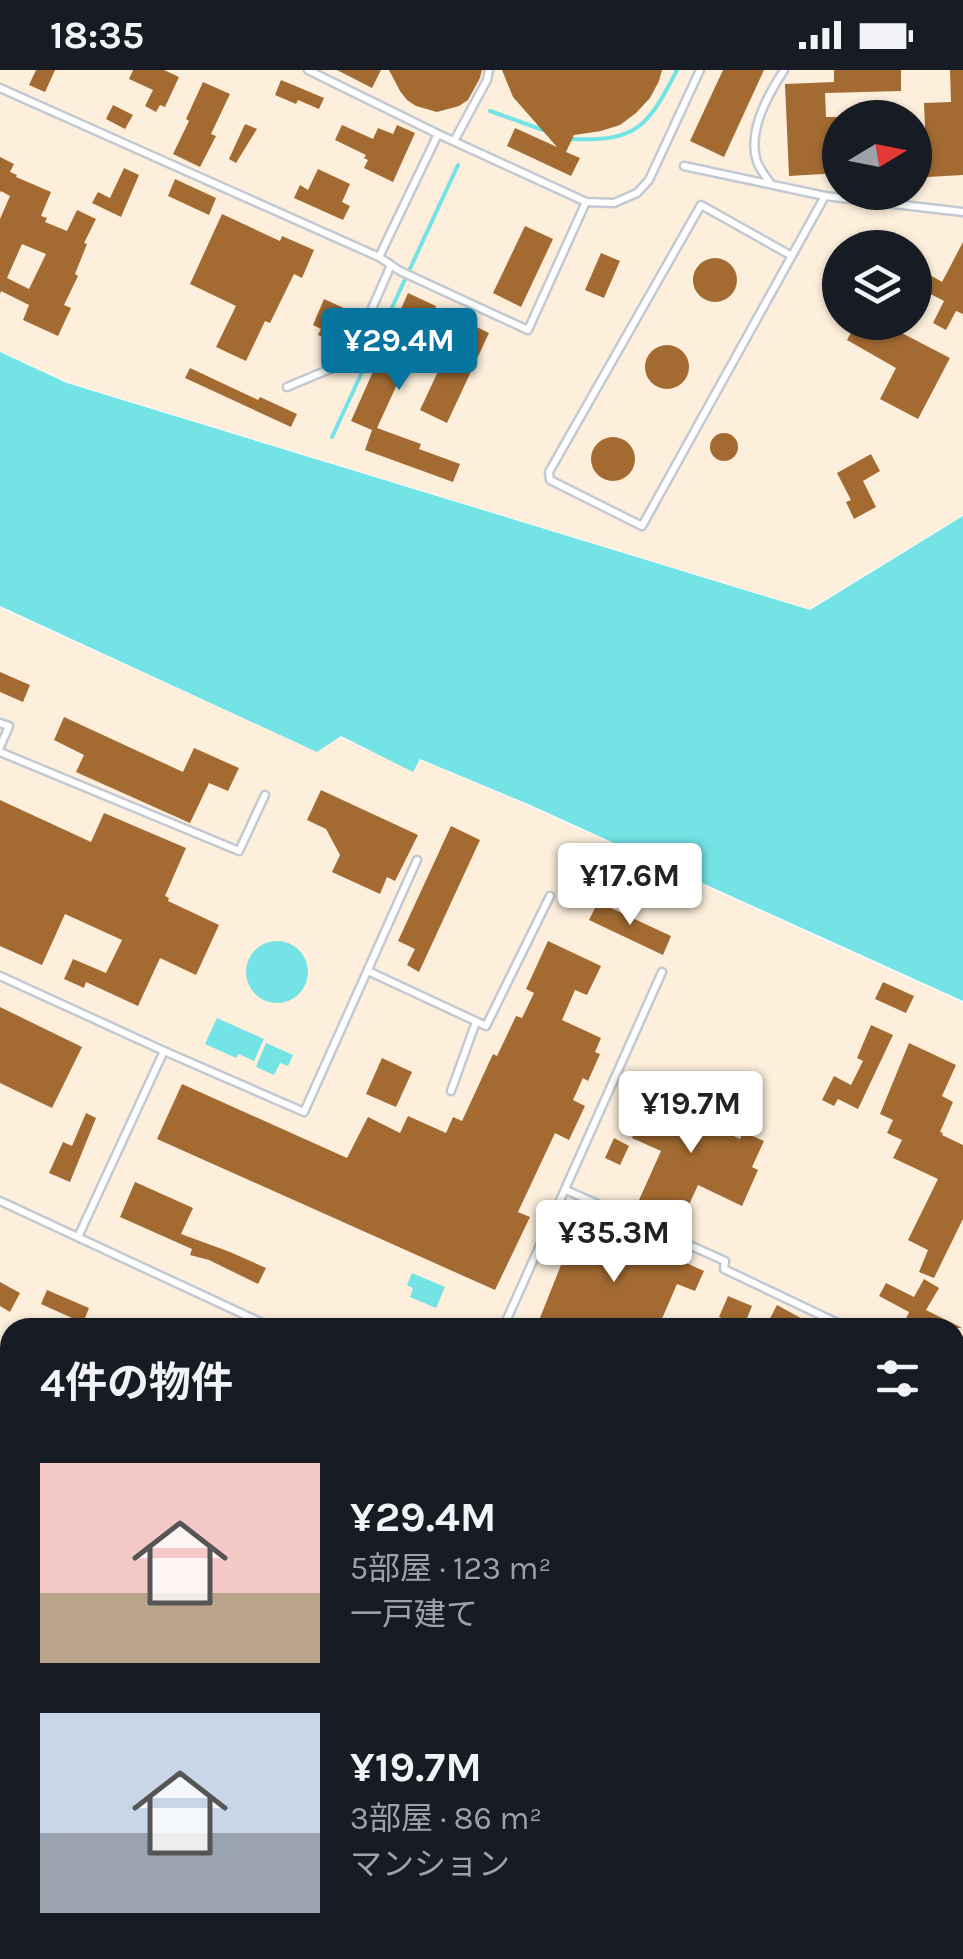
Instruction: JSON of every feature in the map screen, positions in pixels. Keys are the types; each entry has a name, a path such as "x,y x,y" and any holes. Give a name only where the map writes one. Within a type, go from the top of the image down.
{"lane":[{"path":"308,70 586,202 614,202 637,193 649,180 700,70"},
{"path":"454,141 490,70"},
{"path":"771,185 758,164 754,146 766,100 784,70"},
{"path":"0,88 379,258 528,330 586,202"},
{"path":"379,258 438,134"},
{"path":"684,166 822,195"},
{"path":"792,256 701,205 549,472 550,480 642,526 822,203"},
{"path":"932,208 963,212"},
{"path":"286,387 349,361 390,265"},
{"path":"0,722 9,726 0,750 239,851 265,794"},
{"path":"0,976 304,1112 418,860"},
{"path":"368,971 486,1026 550,896"},
{"path":"507,1318 662,972"},
{"path":"451,1091 476,1022"},
{"path":"78,1237 164,1051"},
{"path":"566,1190 725,1262 724,1269 827,1318"},
{"path":"0,1201 252,1318"}],"shaded area":[{"path":"0,70 963,70 963,515 809,609 67,382 0,351"},
{"path":"0,608 317,752 340,737 413,772 420,760 963,1003 963,1318 0,1318"}],"water":[{"path":"0,352 67,383 810,610 963,516 963,1001 420,759 413,772 341,736 317,752 0,606"},
{"path":"277,941 299,950 308,972 299,994 277,1003 255,994 246,972 255,950"},
{"path":"217,1018 264,1039 254,1061 239,1054 236,1058 205,1044"},
{"path":"266,1043 293,1055 288,1066 280,1063 274,1075 256,1067"},
{"path":"412,1273 445,1287 436,1308 410,1297 413,1288 407,1285"}],"building":[{"path":"36,70 55,70 45,92 29,85"},
{"path":"133,70 164,70 179,77 165,107 160,105 156,112 145,106 153,90 129,79"},
{"path":"337,70 381,70 372,88"},
{"path":"389,70 482,70 468,100 437,112 407,100"},
{"path":"502,70 662,70 650,98 620,125 574,135 566,152 580,158 571,176 507,146 515,128 557,147 513,97"},
{"path":"723,70 764,70 724,157 690,141"},
{"path":"834,70 901,70 901,91 825,93 822,174 789,176 785,84 834,82"},
{"path":"950,70 963,70 963,175 932,177 932,103 951,102"},
{"path":"281,80 324,98 319,109 275,95"},
{"path":"203,82 230,94 211,134 216,136 200,167 173,154"},
{"path":"113,105 133,115 125,129 106,119"},
{"path":"245,124 257,129 236,163 229,159"},
{"path":"342,125 373,139 378,128 393,134 397,125 415,133 393,182 364,168 366,155 335,140"},
{"path":"0,157 14,164 10,172 16,177 51,192 41,216 47,218 45,222 67,231 77,210 96,219 84,243 87,244 75,274 78,276 64,305 71,308 58,336 23,320 29,305 1,291 0,294 0,219 10,196 0,193","holes":["22,244 46,254 29,289 7,278"]},
{"path":"124,168 139,175 121,217 92,203 98,192 110,198"},
{"path":"318,169 350,184 342,202 350,206 343,220 294,198 300,185 308,190"},
{"path":"175,179 216,198 209,215 168,196"},
{"path":"222,214 280,241 282,236 314,250 302,278 294,274 270,323 265,321 246,361 216,347 236,306 190,284"},
{"path":"525,226 553,239 521,307 493,293"},
{"path":"963,242 963,314 956,311 946,330 933,323 944,301 932,295 932,276 942,282"},
{"path":"601,253 620,261 604,298 585,290"},
{"path":"715,258 731,264 737,280 731,296 715,302 699,296 693,280 699,264"},
{"path":"408,293 436,306 377,428 460,464 453,482 365,450 372,430 351,421"},
{"path":"324,299 357,314 343,346 318,335 321,329 313,325"},
{"path":"462,320 489,333 447,423 420,410"},
{"path":"847,340 915,340 950,358 918,419 880,399 896,368"},
{"path":"667,345 683,351 689,367 683,383 667,389 651,383 645,367 651,351"},
{"path":"190,368 297,414 291,427 185,378"},
{"path":"724,433 734,437 738,447 734,457 724,461 714,457 710,447 714,437"},
{"path":"613,437 629,443 635,459 629,475 613,481 597,475 591,459 597,443"},
{"path":"871,454 880,471 863,481 876,507 854,519 846,502 851,500 837,473"},
{"path":"0,672 30,685 23,702 0,692"},
{"path":"64,717 183,772 194,748 239,768 228,791 209,783 190,823 76,772 84,755 54,740"},
{"path":"321,790 418,835 395,881 387,877 380,894 332,872 340,855 326,829 307,820"},
{"path":"0,800 91,842 104,813 186,848 165,896 219,925 196,975 160,958 138,1006 86,982 84,988 64,979 73,959 106,973 122,940 65,914 42,965 0,946"},
{"path":"451,826 480,840 419,972 407,965 415,949 398,941"},
{"path":"598,902 671,936 663,955 589,920"},
{"path":"548,941 601,966 587,995 575,990 562,1020 601,1038 595,1052 600,1054 588,1081 583,1078 573,1100 585,1106 569,1140 555,1133 518,1212 530,1217 495,1290 157,1139 182,1084 347,1158 368,1117 400,1133 408,1116 446,1133 453,1117 462,1121 493,1054 497,1056 516,1016 522,1018 534,993 526,989"},
{"path":"883,982 914,996 906,1013 875,999"},
{"path":"0,1007 82,1047 52,1108 0,1083"},
{"path":"871,1025 893,1035 858,1109 838,1099 834,1106 822,1100 834,1076 851,1085 863,1061 857,1058"},
{"path":"909,1043 956,1065 942,1096 953,1102 940,1132 963,1145 963,1219 934,1278 919,1272 928,1250 908,1240 938,1179 893,1158 902,1140 887,1133 893,1120 880,1114"},
{"path":"382,1058 412,1072 396,1107 366,1094"},
{"path":"648,1072 671,1083 656,1116 684,1128 687,1120 715,1133 717,1128 740,1139 743,1132 764,1141 752,1167 758,1170 742,1206 698,1185 682,1220 639,1200 661,1151 632,1138 642,1116 630,1111"},
{"path":"86,1113 96,1118 70,1182 49,1173 63,1142 72,1146"},
{"path":"614,1138 629,1146 620,1165 605,1158"},
{"path":"135,1182 193,1208 181,1234 266,1268 258,1284 190,1255 192,1249 120,1217"},
{"path":"580,1217 604,1227 592,1255 617,1266 631,1235 704,1271 695,1291 677,1284 662,1318 540,1318"},
{"path":"924,1279 939,1288 926,1310 942,1318 906,1318 909,1312 879,1296 886,1283 914,1297"},
{"path":"0,1282 20,1293 10,1312 0,1306"},
{"path":"47,1290 89,1308 85,1318 72,1318 41,1304"},
{"path":"728,1296 752,1306 747,1318 719,1317"},
{"path":"777,1305 801,1318 770,1318"}],"waterway":[{"path":"571,139 612,137 638,127 658,105 677,70"},
{"path":"490,111 543,130"},
{"path":"332,437 458,165"}]}
